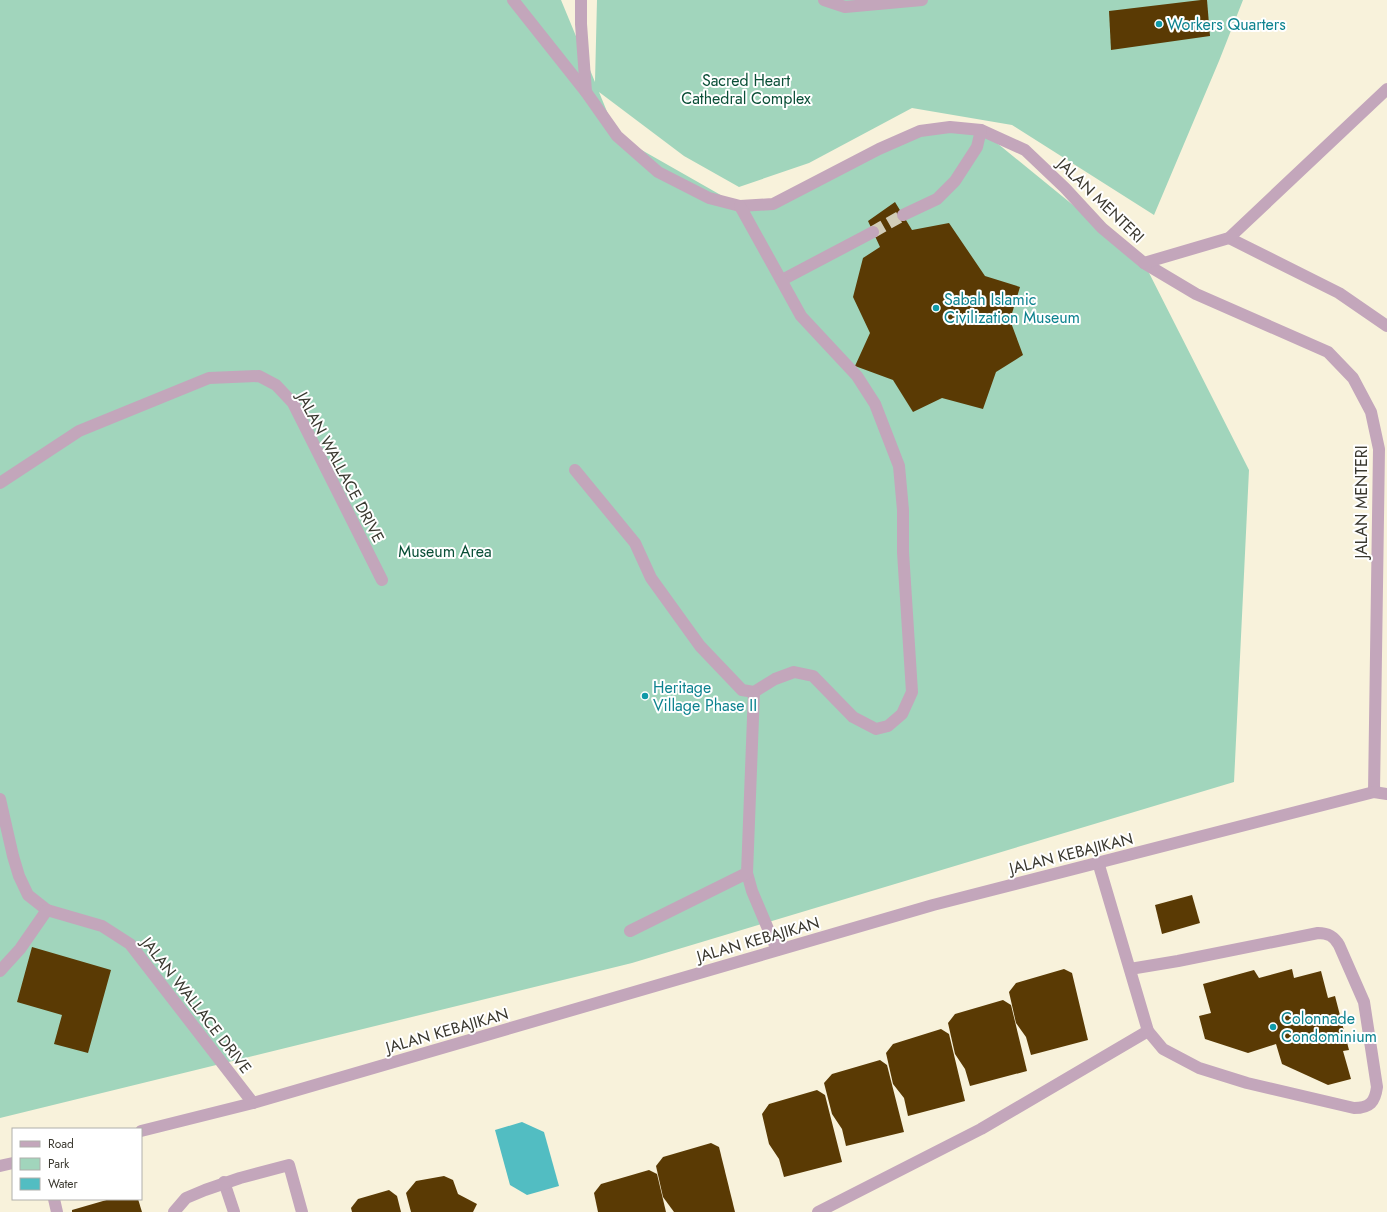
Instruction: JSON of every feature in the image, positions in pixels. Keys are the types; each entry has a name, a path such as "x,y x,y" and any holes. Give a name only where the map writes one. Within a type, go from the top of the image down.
{"street":[{"name":"JALAN MENTERI","path":"513,0 586,92 617,136 658,172 709,198 740,206 773,204 879,149 920,131 950,127 981,130 1025,150 1065,188 1102,228 1144,262 1196,294 1328,352 1353,378 1371,412 1379,449 1374,792"},
{"path":"581,0 580,24 586,92"},
{"path":"824,0 842,3 922,0"},
{"path":"1144,262 1229,238 1387,88"},
{"path":"904,215 937,199 955,181 977,147 981,130"},
{"path":"575,470 635,543 651,578 700,646 742,690 754,692 775,679 794,672 812,676 853,717 876,730 888,726 902,714 912,692 903,552 903,510 899,466 875,404 857,376 802,316 740,206"},
{"path":"782,280 873,232"},
{"path":"1229,238 1339,293 1387,326"},
{"name":"JALAN WALLACE DRIVE","path":"0,483 79,431 209,378 259,376 276,385 293,403 382,580"},
{"path":"754,692 747,873 752,891 777,950"},
{"name":"JALAN KEBAJIKAN","path":"142,1131 253,1103 933,905 1374,792 1387,794"},
{"name":"JALAN WALLACE DRIVE","path":"0,799 12,856 28,895 47,910 102,926 130,944 253,1103"},
{"path":"1098,862 1148,1031 1162,1049 1199,1068 1247,1083 1354,1108 1363,1108 1371,1104 1376,1096 1377,1087 1364,1002 1339,944 1331,935 1318,933 1130,969"},
{"path":"630,931 747,873"},
{"path":"0,971 20,949 47,910"},
{"path":"818,1212 981,1129 1148,1031"},
{"path":"0,1166 12,1163"},
{"path":"174,1212 186,1198 224,1182 288,1165 302,1212"},
{"path":"224,1182 234,1212"},
{"path":"54,1200 56,1212"}],"green space":[{"name":"Museum Area","path":"0,0 561,0 595,82 597,0 1243,0 1154,215 1012,125 912,108 809,163 739,187 684,156 599,92 617,136 740,206 773,204 920,131 981,130 1144,263 1249,470 1234,782 632,963 0,1118"}],"water":[{"path":"522,1122 544,1132 559,1186 527,1195 510,1185 495,1130"}],"building":[{"name":"Workers Quarters","path":"1207,0 1210,36 1111,50 1109,11"},
{"name":"Sabah Islamic Civilization Museum","path":"895,202 912,230 949,223 985,276 1020,287 1010,320 1023,355 996,372 983,409 942,398 913,412 893,380 855,366 870,333 853,297 863,258 880,247 868,221"},
{"path":"1192,895 1200,923 1162,934 1155,905"},
{"path":"32,947 111,970 88,1053 54,1044 62,1015 17,1002"},
{"path":"1064,969 1072,973 1088,1040 1031,1055 1026,1037 1016,1023 1009,992 1016,983"},
{"name":"Colonnade Condominium","path":"1292,969 1294,978 1321,971 1328,998 1335,996 1349,1050 1343,1051 1351,1079 1328,1085 1282,1064 1276,1044 1248,1053 1205,1039 1199,1016 1211,1013 1203,984 1254,970 1259,978"},
{"path":"1003,1000 1011,1005 1027,1071 970,1086 965,1069 955,1054 948,1023 955,1014"},
{"path":"941,1029 949,1034 965,1101 908,1116 904,1098 893,1084 886,1053 893,1044"},
{"path":"880,1060 887,1065 904,1132 846,1146 842,1129 832,1114 824,1083 832,1074"},
{"path":"817,1090 825,1095 842,1162 784,1177 779,1159 769,1144 762,1114 769,1104"},
{"path":"711,1143 719,1147 735,1212 674,1212 663,1197 656,1166 663,1157"},
{"path":"649,1170 657,1174 666,1212 598,1212 594,1193 601,1184"},
{"path":"444,1176 453,1180 458,1194 477,1204 473,1212 411,1212 406,1193 416,1181"},
{"path":"389,1190 397,1196 401,1212 352,1212 351,1208 358,1199"},
{"path":"107,1200 138,1200 142,1212 72,1212 72,1210"}],"tunnel":[{"path":"873,232 903,215"}],"place":[{"name":"Workers Quarters","path":"1159,24"},
{"name":"Sabah Islamic Civilization Museum","path":"936,308"},
{"name":"Heritage Village Phase II","path":"645,696"},
{"name":"Colonnade Condominium","path":"1273,1027"}],"park label":[{"name":"Sacred Heart Cathedral Complex","path":"746,89"}]}
